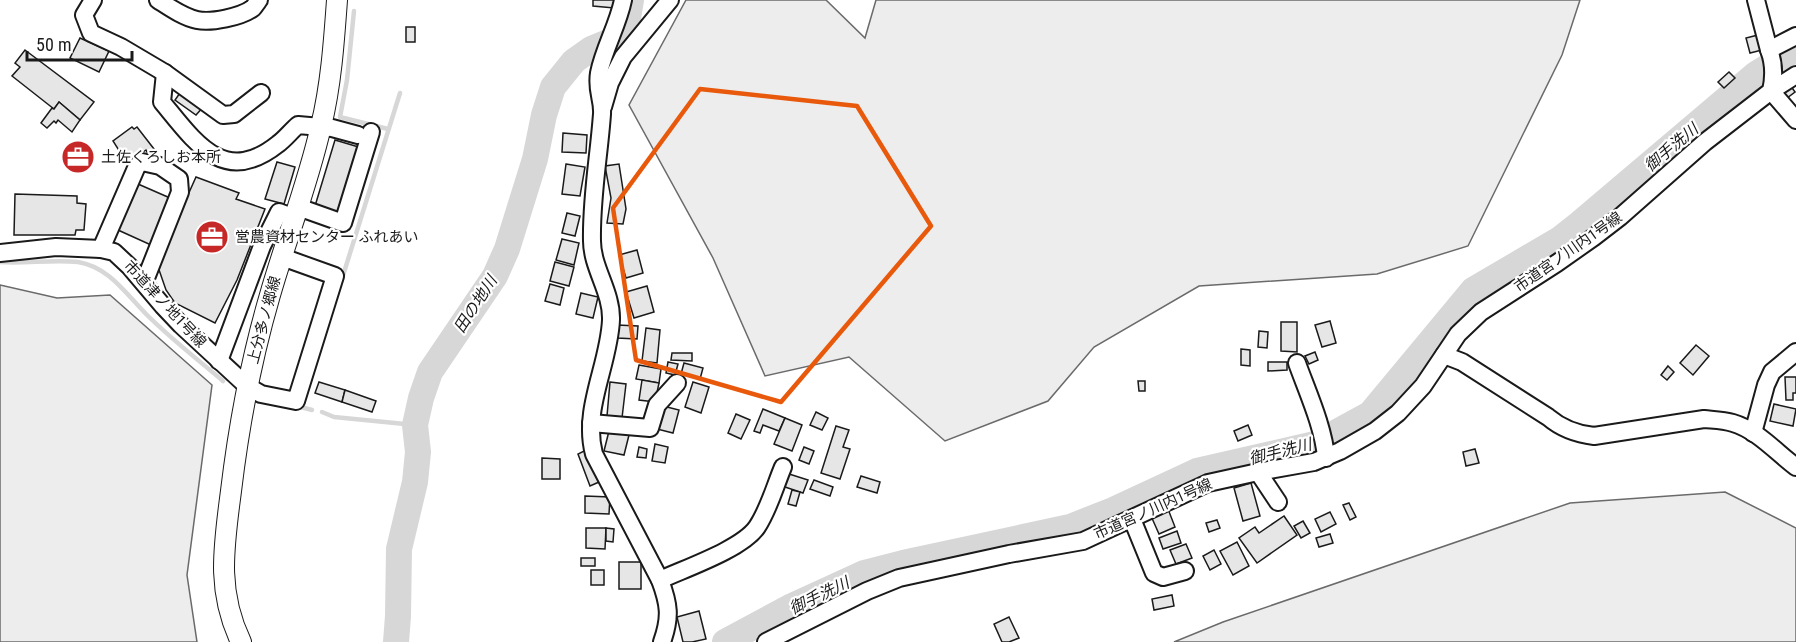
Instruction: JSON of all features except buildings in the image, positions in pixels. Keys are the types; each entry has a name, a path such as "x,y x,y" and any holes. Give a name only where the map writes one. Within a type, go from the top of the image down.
{"main road":[{"name":"上分多ノ郷線","path":"241,642 226,603 223,565 236,450 259,335 321,127 331,68 337,0"}],"street":[{"path":"93,0 84,15 91,33 121,47 165,73 223,115 234,114 261,93"},
{"path":"158,0 173,10 196,20 209,21 234,16 253,8 259,0"},
{"path":"602,111 597,86 605,53 618,21 623,0"},
{"path":"662,642 669,618 668,604 660,580 594,454 591,444 591,423 611,316 608,296 592,244 592,196 602,111 610,82 618,66 670,0"},
{"path":"1756,0 1770,53 1772,86 1796,120"},
{"path":"1770,53 1796,36"},
{"path":"165,73 162,102 182,126 210,153 223,160 238,162 260,156 278,144 298,125 334,128 364,134 343,223 296,213 279,212 262,246 219,361"},
{"name":"市道宮ノ川内1号線","path":"765,642 867,591 899,578 1009,554 1083,541 1208,483 1314,462 1326,453 1375,431 1398,413 1423,386 1458,334 1482,312 1611,224 1772,86 1796,75"},
{"path":"101,249 137,166 142,162 160,166 179,179 180,192 144,283"},
{"name":"市道津ノ地1号線","path":"0,252 56,247 101,249 114,252 163,306 247,386"},
{"path":"247,386 261,394 296,401 335,276 282,257"},
{"path":"1753,433 1766,385 1772,372 1796,352"},
{"path":"1444,355 1462,362 1557,425 1577,434 1594,436 1704,419 1732,422 1753,433 1796,467"},
{"path":"1297,363 1321,431 1326,453"},
{"path":"591,423 650,428 657,405 678,383"},
{"path":"660,580 734,546 748,537 764,514 783,467"},
{"path":"1258,472 1278,502"},
{"path":"1132,519 1154,573 1163,577 1185,571"}],"highlighted area":[{"path":"700,89 857,106 931,226 781,402 636,360 613,208"}],"shaded area":[{"path":"686,0 826,0 865,38 876,0 1580,0 1562,55 1468,246 1377,274 1199,286 1094,347 1048,401 945,441 849,357 765,376 713,258 629,105"},
{"path":"0,285 57,298 110,295 212,385 187,575 197,642 0,642"},
{"path":"1725,492 1796,528 1796,642 1174,642 1223,622 1570,503"}],"waterway":[{"name":"田の地川","path":"396,642 399,549 415,482 418,452 415,425 430,372 495,276 507,249 535,159 544,115 553,87 574,61 591,49 618,38 628,18 631,0"},
{"path":"354,11 347,80 340,117 388,129"},
{"name":"御手洗川","path":"725,642 792,606 864,573 1070,527 1197,471 1315,444 1370,414 1473,290 1560,239 1756,74 1796,49"},
{"path":"341,282 400,93"},
{"path":"0,262 68,261 99,269 116,282 164,332 223,381"},
{"path":"297,406 312,410"},
{"path":"322,412 334,417 415,425"}],"place":[{"name":"土佐くろしお本所","path":"78,157"},
{"name":"営農資材センター ふれあい","path":"212,237"}]}
